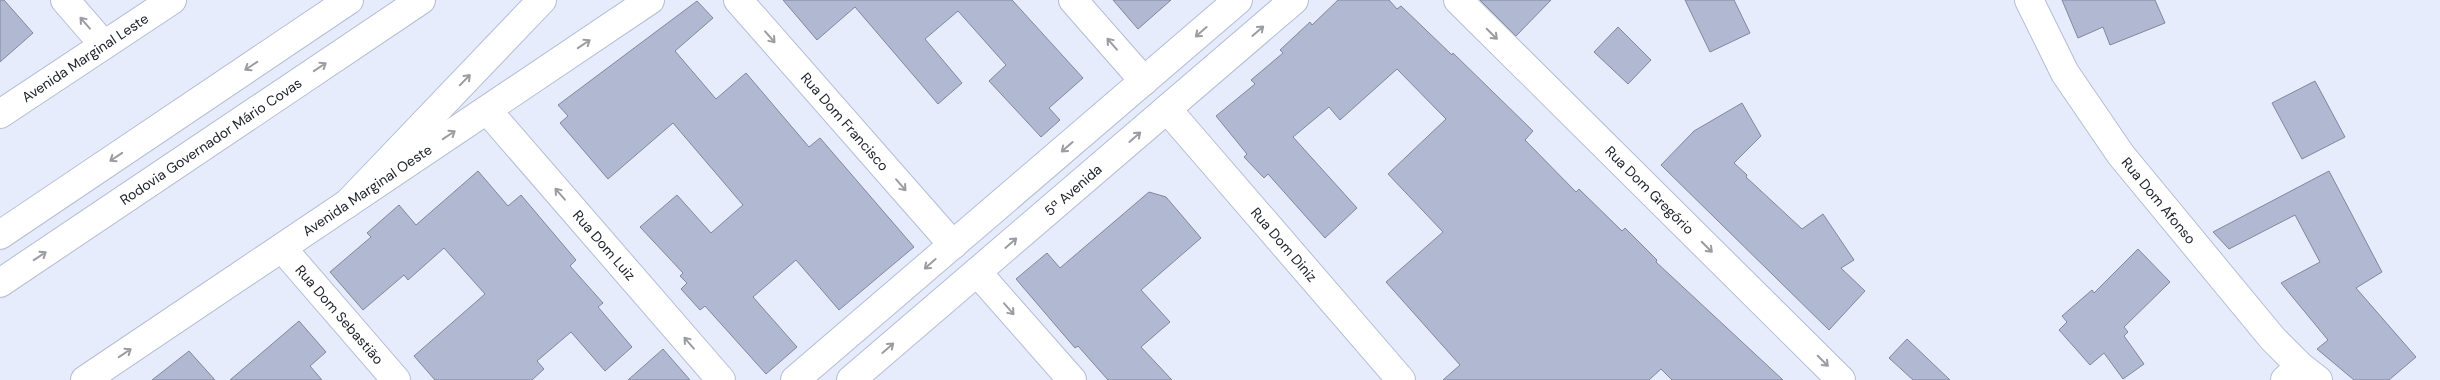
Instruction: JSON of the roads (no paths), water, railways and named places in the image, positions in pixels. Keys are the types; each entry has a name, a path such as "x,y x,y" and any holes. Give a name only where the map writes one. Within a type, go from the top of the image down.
{"main road":[{"path":"65,0 104,45"},
{"name":"Avenida Marginal Leste","path":"0,114 172,0"},
{"path":"0,235 349,0"},
{"name":"Rodovia Governador Mário Covas","path":"0,283 421,0"},
{"path":"347,204 542,0"},
{"name":"Avenida Marginal Oeste","path":"85,380 650,0"},
{"name":"Rua Dom Francisco","path":"738,0 953,245"},
{"path":"1073,0 1144,81"},
{"path":"795,380 1238,0"},
{"name":"5ª Avenida","path":"851,380 1294,0"},
{"name":"Rua Dom Gregório","path":"1458,0 1842,380"},
{"name":"Rua Dom Afonso","path":"2029,0 2065,73 2121,155 2301,375"},
{"name":"Rua Dom Diniz","path":"1167,109 1401,380"},
{"name":"Rua Dom Luiz","path":"487,110 721,380"},
{"name":"Rua Dom Sebastião","path":"282,248 396,380"},
{"path":"977,272 1072,380"}]}
